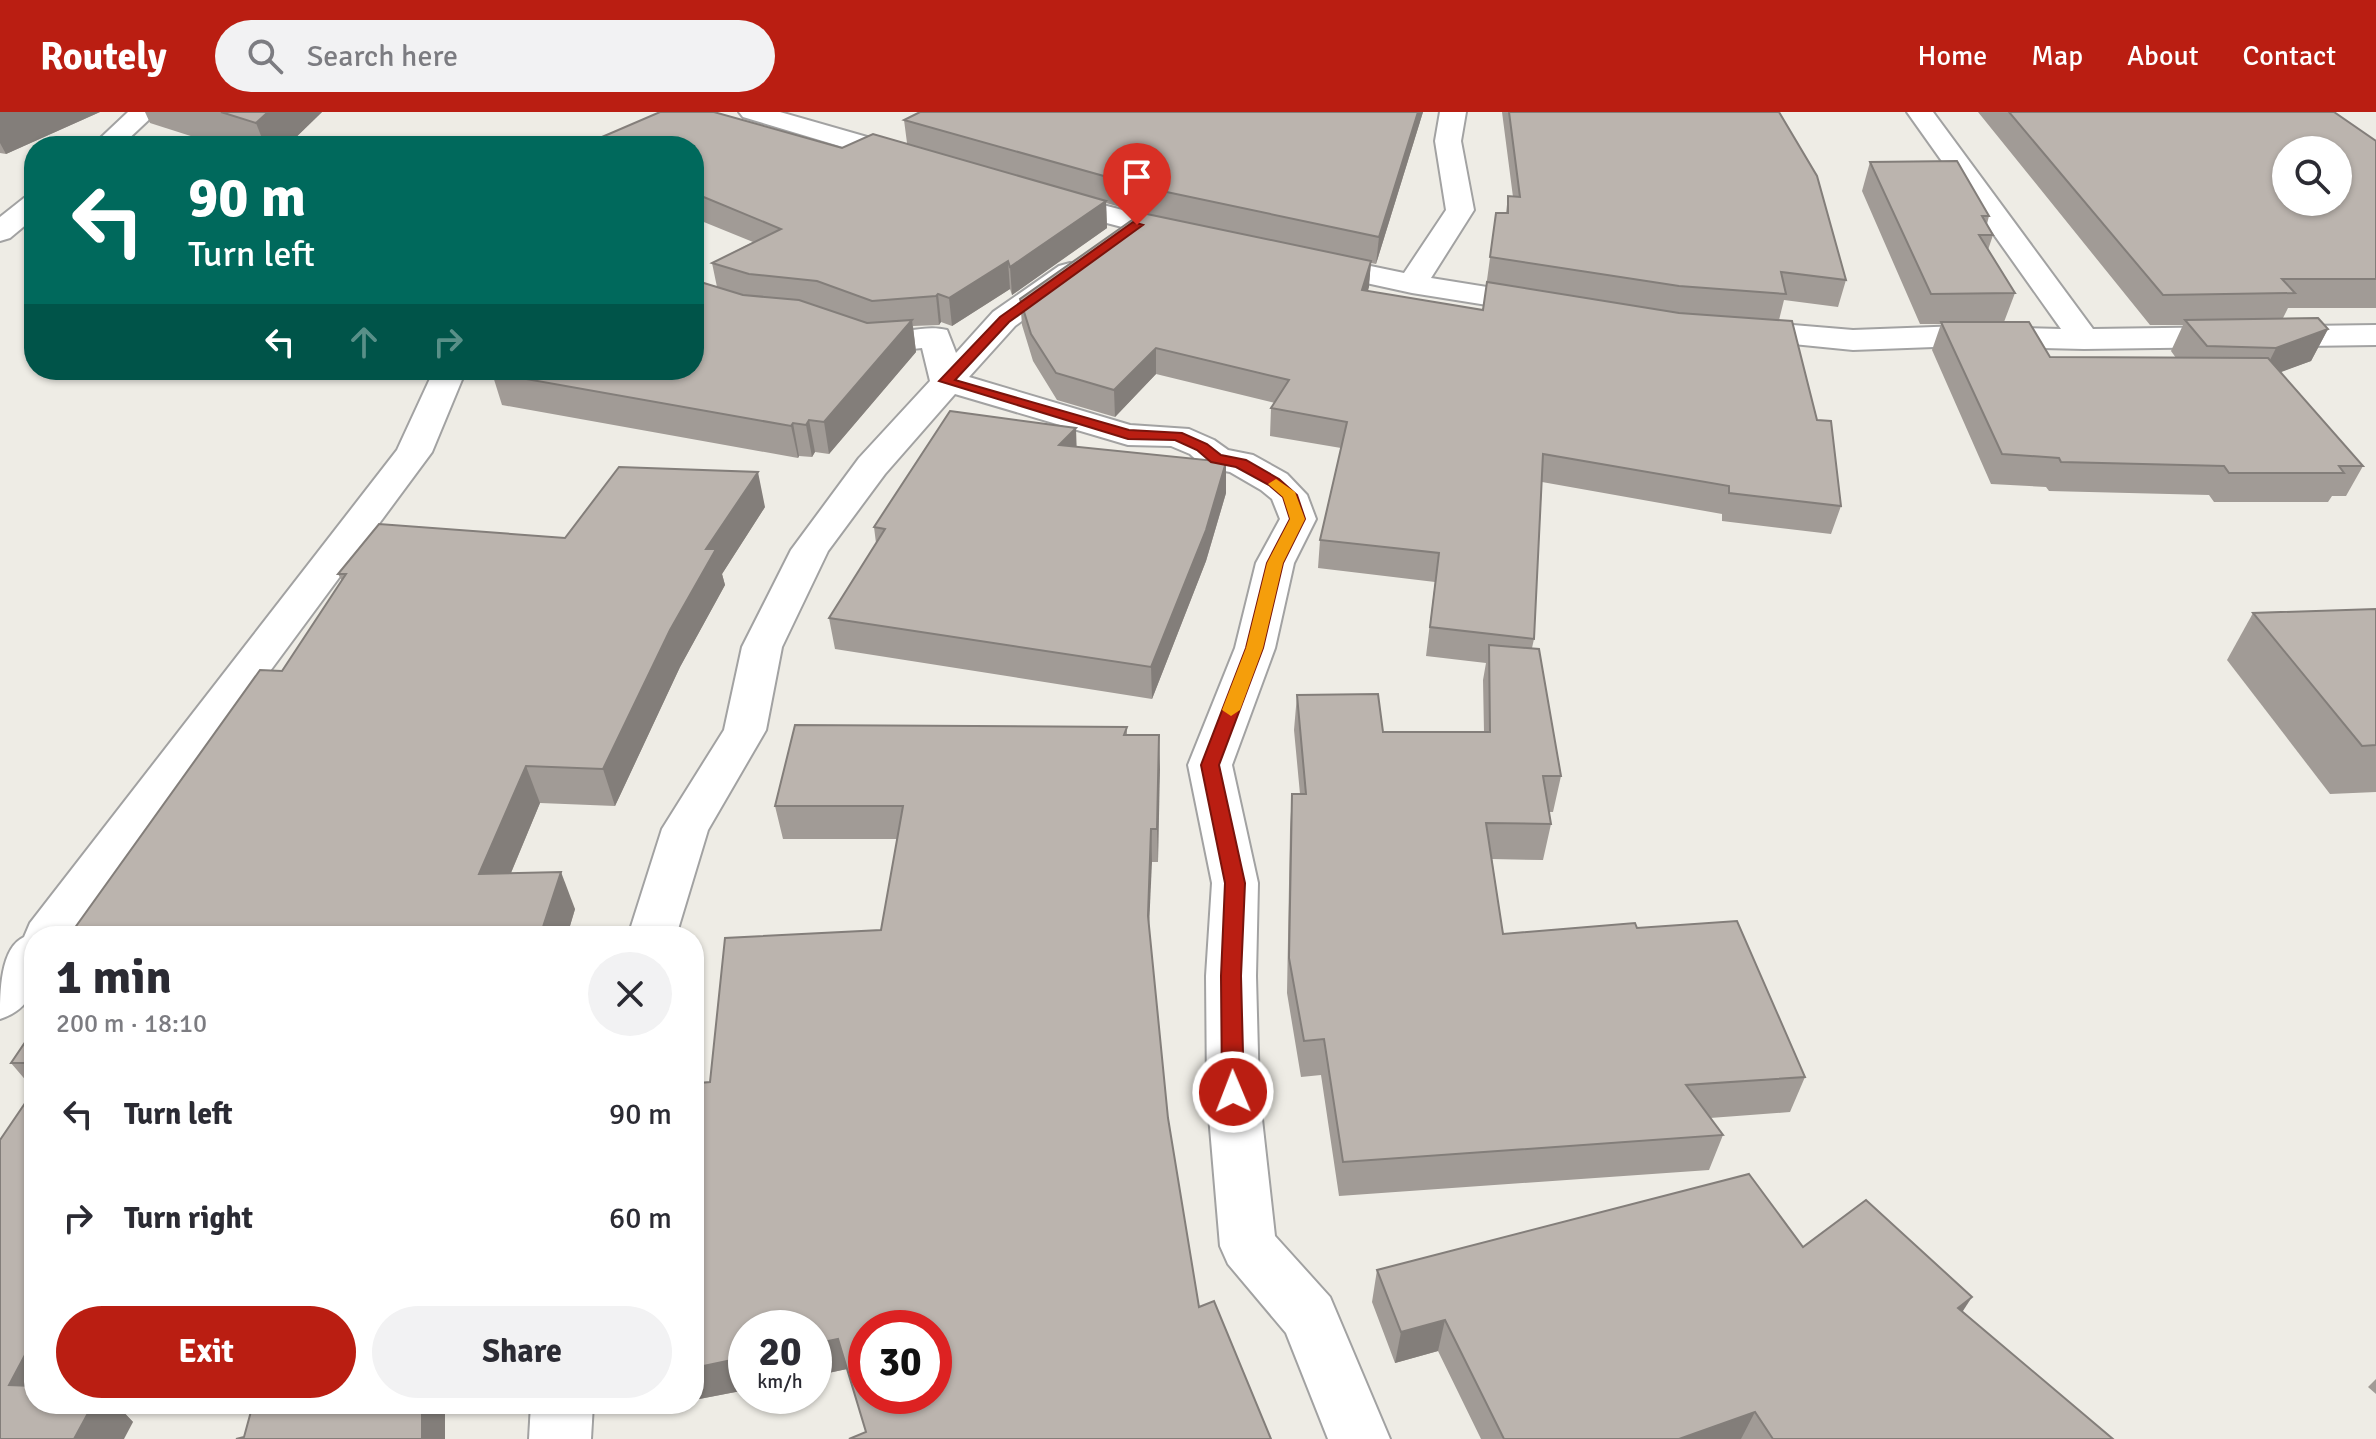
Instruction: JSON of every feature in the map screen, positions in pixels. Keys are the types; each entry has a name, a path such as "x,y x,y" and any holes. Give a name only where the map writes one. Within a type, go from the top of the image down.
{"street":[{"path":"116,136 144,112"},
{"path":"752,112 945,168"},
{"path":"1412,284 1460,210 1448,141 1453,112"},
{"path":"1920,112 2084,339"},
{"path":"1019,190 1137,225 1213,241"},
{"path":"0,232 24,212"},
{"path":"655,926 685,829 745,730 762,647 810,550 872,466 1004,319 1137,225"},
{"path":"1290,258 1412,284 1568,308"},
{"path":"823,323 873,342 936,337 946,381"},
{"path":"1705,328 1853,340 1961,336 2084,339 2376,335"},
{"path":"55,926 414,452 446,380"},
{"path":"946,381 1128,435 1177,436 1202,447 1217,459 1240,463 1274,482 1289,495 1298,519 1275,563 1255,648 1210,765 1235,883 1231,976 1233,1092 1248,1246 1309,1316 1359,1439"},
{"path":"0,999 24,967"},
{"path":"560,1439 561,1414"}],"building":[{"path":"221,112 268,112 256,123"},
{"path":"660,112 714,112 842,148 873,134 1106,201 1010,267 1008,261 949,298 938,294 872,301 817,281 749,274 712,263 781,229 704,197 704,136 604,136"},
{"path":"920,112 1418,112 1379,237 1143,187 904,120"},
{"path":"1509,112 1779,112 1817,176 1846,280 1781,272 1786,294 1679,286 1490,257 1496,213 1508,213 1508,196 1520,197"},
{"path":"2009,112 2334,112 2376,141 2376,279 2282,279 2295,293 2163,295"},
{"path":"1957,161 1989,216 1982,216 1993,235 1979,235 2015,293 1931,294 1870,162"},
{"path":"1142,213 1371,261 1362,290 1483,310 1487,282 1679,313 1792,321 1817,420 1831,421 1841,506 1729,493 1729,486 1543,454 1534,639 1430,627 1439,553 1320,540 1347,422 1271,408 1289,380 1156,348 1114,390 1056,373 1031,334 1020,299"},
{"path":"704,283 743,295 799,300 867,323 912,320 824,422 809,420 806,425 793,423 791,426 531,380 704,380"},
{"path":"2318,318 2328,329 2276,348 2207,346 2185,320"},
{"path":"1941,322 2029,322 2050,357 2268,358 2363,466 2339,466 2344,473 2229,473 2224,466 2061,462 2059,458 2002,454"},
{"path":"950,411 1076,428 1059,445 1226,462 1206,530 1151,667 829,618 885,529 874,527"},
{"path":"619,467 758,472 706,549 716,549 670,630 603,769 526,766 479,874 561,872 543,926 76,926 260,670 282,671 346,574 338,574 379,524 565,538"},
{"path":"2376,609 2376,745 2362,746 2253,613"},
{"path":"1489,645 1539,649 1561,776 1543,776 1551,824 1486,823 1503,934 1635,923 1637,928 1737,921 1805,1077 1686,1085 1723,1135 1343,1162 1324,1039 1304,1041 1289,958 1292,794 1306,794 1297,695 1378,694 1383,732 1490,732"},
{"path":"795,725 1127,727 1124,735 1159,735 1157,829 1151,829 1148,916 1168,1118 1199,1307 1214,1301 1271,1439 849,1439 866,1432 861,1414 952,1414 952,1310 848,1310 848,1372 838,1339 832,1340 832,1310 728,1310 728,1361 704,1366 704,1083 710,1082 725,938 881,930 903,806 775,806"},
{"path":"24,1044 24,1063 11,1063"},
{"path":"24,1105 24,1357 9,1385 24,1386 24,1414 88,1414 74,1439 0,1439 0,1140"},
{"path":"1749,1174 1803,1247 1866,1200 1972,1297 1958,1308 2113,1439 1773,1439 1755,1412 1679,1439 1504,1439 1445,1320 1401,1332 1377,1270"},
{"path":"250,1414 422,1414 422,1439 236,1439 244,1437"}],"slow traffic":[{"path":"1231,710 1255,648 1275,563 1298,519 1289,495 1276,484"}],"route":[{"path":"1137,225 1004,319 946,381 1128,435 1177,436 1202,447 1217,459 1240,463 1274,482 1289,495 1298,519 1275,563 1255,648 1210,765 1235,883 1231,976 1233,1092"}]}
